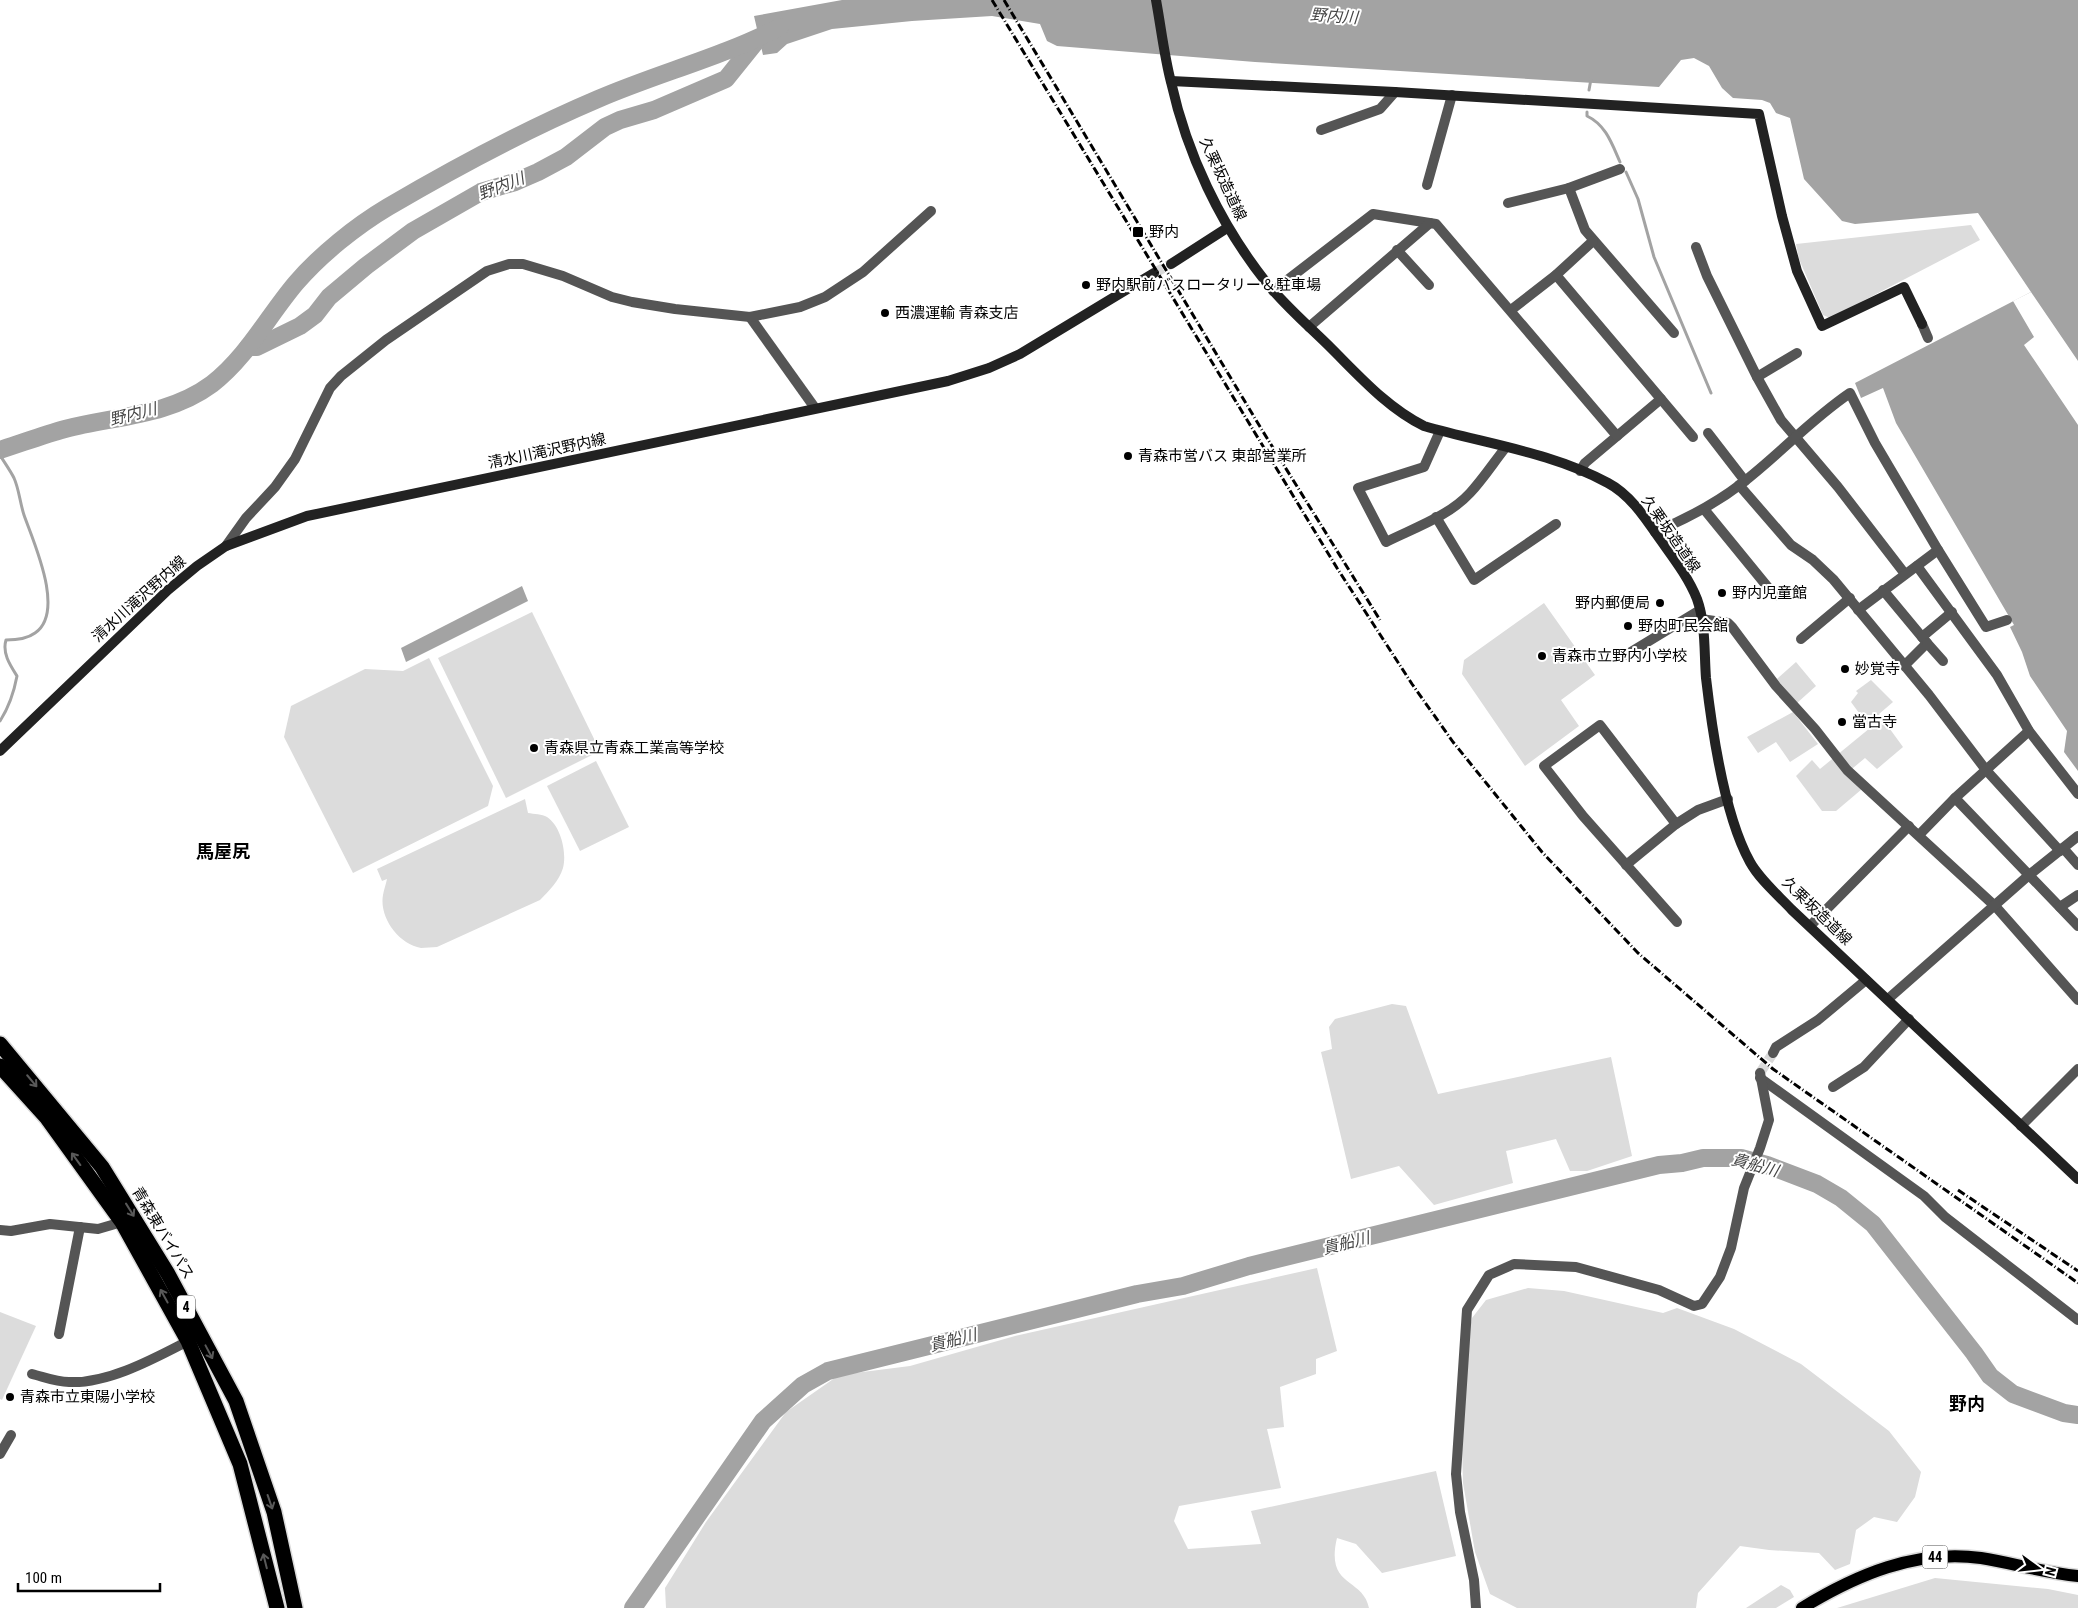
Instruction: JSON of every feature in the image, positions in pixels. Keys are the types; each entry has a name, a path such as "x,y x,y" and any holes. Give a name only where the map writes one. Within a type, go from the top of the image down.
{"highway":[{"name":"青森東バイパス","path":"0,1044 102,1167 168,1274 236,1401 274,1512 295,1608"},
{"name":"青森東バイパス","path":"0,1066 47,1118 122,1222 188,1341 240,1464 277,1608"}],"main road":[{"name":"久栗坂造道線","path":"1156,0 1170,81 1184,130 1202,176 1227,228 1274,291 1380,397 1408,418 1440,431 1541,455 1609,483 1634,504 1679,566 1697,599 1706,679 1728,799 1750,862 1770,887 1810,926 2078,1179"},
{"path":"1170,81 1452,95 1759,114 1782,216 1797,270 1822,326 1904,286 1922,324"},
{"path":"1171,264 1227,228"},
{"name":"清水川滝沢野内線","path":"0,751 168,590 226,546 307,516 948,381 990,368 1020,354 1154,273"},
{"name":"44","path":"1802,1608 1861,1576 1888,1566 1949,1555 1981,1558 2062,1575 2078,1576"}],"street":[{"path":"1321,130 1380,109 1395,92"},
{"path":"1427,184 1452,95"},
{"path":"1508,203 1569,188 1620,169"},
{"path":"1569,188 1585,230 1674,333"},
{"path":"226,546 246,518 275,487 295,458 330,388 341,376 386,340 487,271 508,264 523,264 563,276 612,297 632,302 676,310 750,317 800,306 825,297 864,272 931,211"},
{"path":"1274,291 1373,214 1436,224 1617,436"},
{"path":"1309,327 1430,223"},
{"path":"1511,310 1556,275 1593,241"},
{"path":"1696,247 1707,276 1780,420 1838,487 1904,574"},
{"path":"1397,250 1429,285"},
{"path":"1556,275 1693,438"},
{"path":"750,317 815,408"},
{"path":"1922,324 1928,338"},
{"path":"1757,377 1797,353"},
{"path":"1655,532 1704,509 1742,483 1828,407 1850,393 1875,443 1986,627 2006,620"},
{"path":"1580,471 1585,463 1661,399"},
{"path":"1440,431 1424,467 1358,488 1386,542 1436,517 1470,494 1506,447"},
{"path":"1708,433 1742,483 1791,544 1833,578 1929,695 1986,770 2078,865"},
{"path":"1704,509 1775,596"},
{"path":"1436,517 1474,580 1556,524"},
{"path":"1858,610 1938,550"},
{"path":"1917,566 1997,674 2029,731 2078,794"},
{"path":"1883,590 1943,661"},
{"path":"1801,639 1850,598"},
{"path":"1904,666 1925,640 1952,612"},
{"path":"1626,655 1700,614 1728,623 1776,686 1847,770 1996,907 2078,1000"},
{"path":"1676,824 1600,725 1544,766 1583,816 1677,922"},
{"path":"1919,835 1955,798 2029,731"},
{"path":"1955,798 2078,926"},
{"path":"1626,865 1676,824 1698,810 1728,799"},
{"path":"1810,926 1910,826"},
{"path":"1888,1000 2029,876 2078,836"},
{"path":"2060,907 2078,895"},
{"path":"1773,1053 1776,1047 1818,1020 1866,980"},
{"path":"1833,1087 1864,1067 1909,1020"},
{"path":"2021,1126 2078,1069"},
{"path":"1476,1608 1474,1580 1460,1512 1456,1474 1467,1310 1489,1275 1514,1264 1576,1267 1659,1290 1694,1306 1702,1304 1720,1277 1731,1248 1744,1188 1769,1120 1760,1076 1924,1196 1945,1217 2078,1320"},
{"path":"0,1230 11,1231 50,1224 98,1229 122,1222"},
{"path":"59,1334 80,1226"},
{"path":"32,1374 60,1381 90,1380 132,1367 188,1341"},
{"path":"0,1454 11,1435"}],"shaded area":[{"path":"1971,225 1980,240 1830,318 1823,315 1799,259 1796,244"},
{"path":"1544,603 1595,675 1561,700 1579,726 1525,766 1462,674 1464,660"},
{"path":"532,612 600,751 506,798 438,658"},
{"path":"429,658 493,786 488,806 353,873 284,737 291,706 365,669 403,671"},
{"path":"1796,662 1816,686 1797,703 1777,679"},
{"path":"1871,680 1893,702 1879,714 1903,747 1877,769 1865,758 1847,773 1862,789 1836,811 1822,811 1796,776 1812,760 1820,769 1870,728 1851,702 1858,693 1856,691"},
{"path":"1793,712 1818,744 1790,762 1776,742 1758,753 1747,737"},
{"path":"596,761 629,827 580,851 547,786"},
{"path":"525,799 528,813 547,817 556,827 562,840 563,868 547,893 540,900 437,947 421,948 405,941 398,935 387,920 384,912 383,895 387,879 382,881 377,869"},
{"path":"1392,1004 1406,1006 1438,1094 1611,1057 1632,1156 1587,1171 1570,1171 1556,1139 1506,1151 1513,1183 1434,1205 1399,1166 1351,1179 1321,1052 1332,1049 1329,1027 1335,1019"},
{"path":"1317,1268 1337,1351 1316,1359 1316,1374 1280,1387 1284,1427 1267,1429 1281,1488 1179,1506 1174,1521 1188,1549 1261,1544 1251,1511 1436,1471 1456,1556 1382,1573 1356,1544 1337,1538 1336,1566 1340,1574 1360,1591 1369,1608 666,1608 665,1588 706,1522 786,1412 839,1375 910,1366 1015,1336"},
{"path":"1528,1288 1564,1291 1663,1313 1677,1308 1734,1329 1801,1364 1889,1431 1921,1472 1915,1497 1897,1522 1874,1517 1856,1530 1850,1564 1835,1570 1819,1553 1740,1546 1698,1593 1696,1608 1517,1608 1490,1594 1475,1552 1463,1483 1461,1414 1466,1346 1472,1318 1486,1300"},
{"path":"0,1312 36,1326 2,1400 0,1399"},
{"path":"1935,1578 2048,1589 2078,1595 2078,1608 1837,1608"},
{"path":"1781,1585 1790,1590 1794,1597 1776,1608 1746,1608"}],"water":[{"path":"842,0 2078,0 2078,771 2064,752 2067,731 2030,676 2022,652 2010,627 2014,625 1896,423 1883,388 1861,398 1855,383 2031,292 1978,213 1855,224 1842,221 1804,179 1790,118 1776,113 1770,103 1762,100 1733,98 1722,88 1709,66 1694,58 1681,60 1659,87 1255,62 1057,46 1047,41 1040,24 992,16 832,29 787,44 777,53 763,55 754,16"},
{"path":"522,586 528,601 406,662 401,648"}],"pier":[{"path":"2031,292 2078,361 2078,425 2024,345 2034,337 2013,301"}],"waterway":[{"name":"野内川","path":"0,450 65,429 160,409 195,395 225,373 247,349 296,283 316,262 351,232 376,215 465,163 544,123 621,90 736,47 780,27"},
{"name":"野内川","path":"248,347 257,347 300,326 315,315 329,297 366,266 413,231 481,192 515,182 538,172 566,157 605,127 620,120 654,110 726,79 758,39"},
{"path":"1589,90 1591,79"},
{"path":"1587,112 1587,116 1599,124 1608,136 1620,162"},
{"path":"1626,172 1638,199 1654,257 1711,393"},
{"path":"0,455 16,482 24,515 40,558 48,593 48,609 44,623 32,635 25,638 6,640 6,654 17,676 11,699 0,721"},
{"name":"貴船川","path":"633,1608 763,1421 803,1385 828,1371 1137,1294 1183,1286 1249,1266 1659,1165 1682,1163 1703,1158 1741,1158 1767,1165 1817,1184 1841,1198 1873,1224 1990,1376 2013,1394 2064,1413 2078,1415"}],"tunnel":[{"path":"1154,273 1171,264"},
{"path":"1760,1073 1773,1053"}],"railway":[{"path":"992,0 1337,568 1412,684 1453,742 1542,852 1638,953 1773,1069 2078,1283"},
{"path":"1004,0 1262,430 1380,620"},
{"path":"1958,1190 2078,1271"}],"place":[{"name":"野内","path":"1138,232"},
{"name":"野内駅前バスロータリー＆駐車場","path":"1086,285"},
{"name":"西濃運輸 青森支店","path":"885,313"},
{"name":"青森市営バス 東部営業所","path":"1128,456"},
{"name":"野内児童館","path":"1722,593"},
{"name":"野内郵便局","path":"1660,603"},
{"name":"野内町民会館","path":"1628,626"},
{"name":"青森市立野内小学校","path":"1542,656"},
{"name":"妙覚寺","path":"1845,669"},
{"name":"當古寺","path":"1842,722"},
{"name":"青森県立青森工業高等学校","path":"534,748"},
{"name":"青森市立東陽小学校","path":"10,1397"}],"district":[{"name":"馬屋尻","path":"223,851"},
{"name":"野内","path":"1967,1403"}]}
